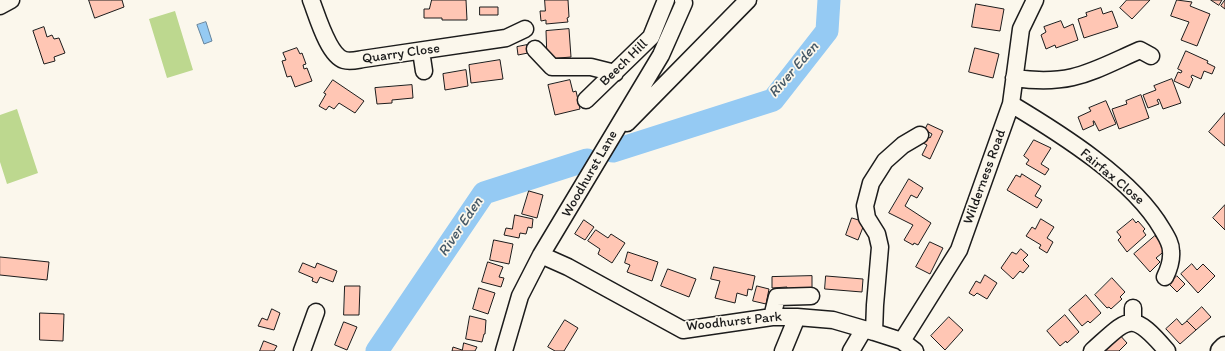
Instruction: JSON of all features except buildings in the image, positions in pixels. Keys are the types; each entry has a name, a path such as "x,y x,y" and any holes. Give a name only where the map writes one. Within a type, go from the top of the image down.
{"main road":[{"path":"1221,351 1225,347"}],"street":[{"path":"0,6 11,0"},
{"name":"Quarry Close","path":"311,0 330,46 335,55 344,60 363,59 506,38 525,29"},
{"name":"Beech Hill","path":"586,100 651,37 666,0"},
{"name":"Woodhurst Lane","path":"504,351 520,296 541,255 591,174 608,142 661,55 684,3 683,0"},
{"path":"608,142 748,0"},
{"name":"Wilderness Road","path":"902,341 959,250 1011,104 1021,29 1035,0"},
{"path":"1014,78 1037,81 1076,78 1104,67 1143,47"},
{"path":"535,49 552,68 591,67 615,73"},
{"path":"420,51 424,72"},
{"name":"Fairfax Close","path":"1011,104 1038,120 1099,163 1137,195 1155,217 1170,244 1171,263 1165,277"},
{"path":"851,351 869,331 875,305 880,247 877,234 867,218 865,206 871,183 885,161 903,145 920,135"},
{"name":"Woodhurst Park","path":"541,255 568,267 682,330 772,317 797,317 833,320 902,341 915,351"},
{"path":"772,317 777,296 811,296"},
{"path":"302,351 316,312"},
{"path":"1092,351 1120,326 1129,322 1133,315 1138,323 1152,333 1167,351"},
{"path":"783,351 797,317"}],"green space":[{"path":"175,11 193,70 167,78 149,19"},
{"path":"17,109 38,173 7,184 0,162 0,115"}],"water":[{"path":"206,22 212,41 204,44 197,25"}],"waterway":[{"name":"River Eden","path":"613,151 773,100 827,31 829,0"},
{"name":"River Eden","path":"377,351 484,193 587,160"}]}
